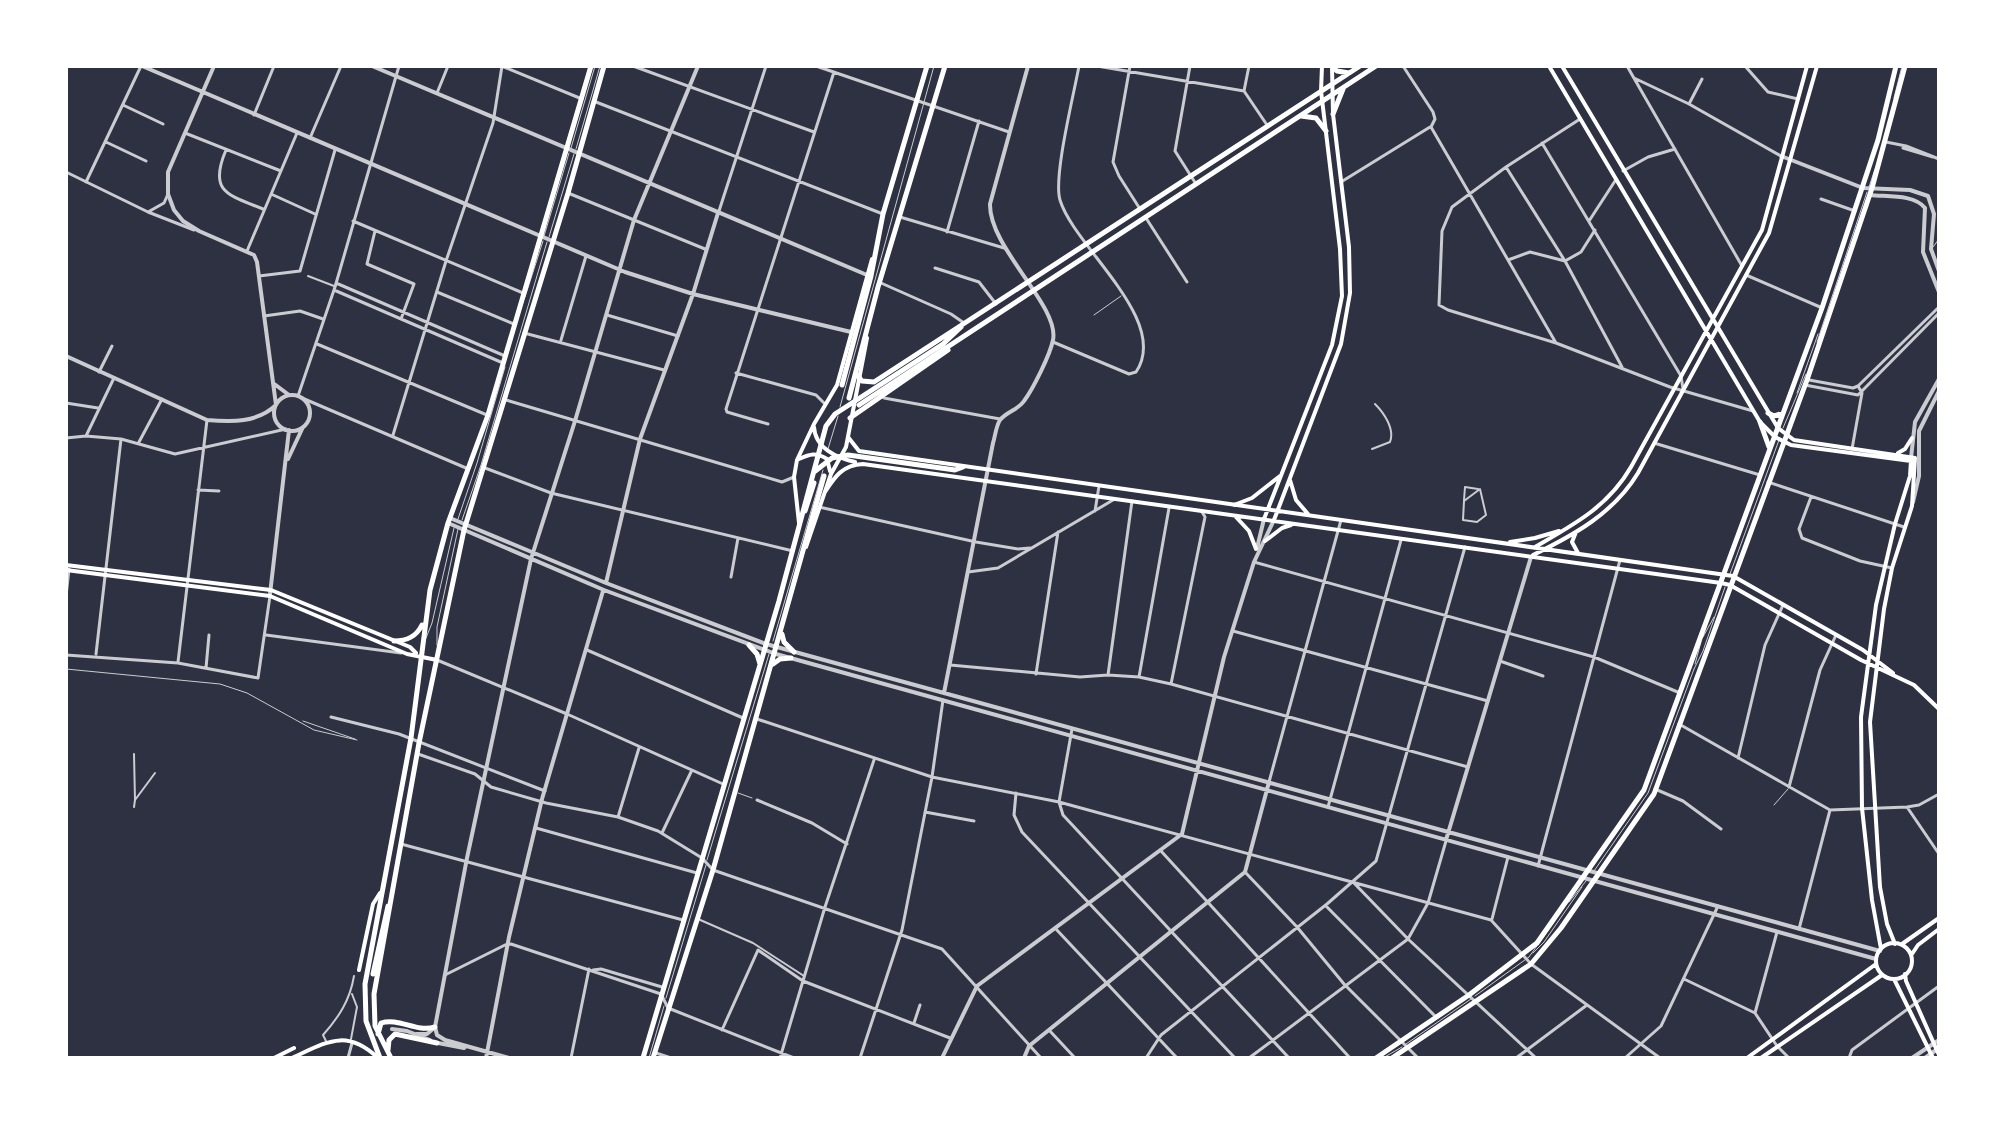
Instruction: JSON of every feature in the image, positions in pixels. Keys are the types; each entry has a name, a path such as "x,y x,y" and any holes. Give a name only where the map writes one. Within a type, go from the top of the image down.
{"main road":[{"path":"394,641 406,641 415,635 424,620 457,524 523,293 568,193 582,99 593,66"},
{"path":"373,974 439,651 457,524 485,468 524,333 546,238 602,66"},
{"path":"842,385 871,276 883,214 927,66"},
{"path":"849,398 945,66"},
{"path":"1264,519 1332,345 1342,296 1340,249 1321,91 1322,66"},
{"path":"1332,66 1337,71 1350,72"},
{"path":"1274,520 1341,344 1350,293 1349,247 1333,114 1332,66"},
{"path":"858,376 868,383 874,382 1360,66"},
{"path":"859,405 1376,66"},
{"path":"1549,66 1760,422 1770,449"},
{"path":"1562,66 1768,413 1785,432 1852,450 1894,453 1916,460 1912,506 1892,568 1876,658 1870,722 1883,908 1897,944 1912,954"},
{"path":"1531,557 1534,547 1597,510 1622,482 1707,332 1762,230 1807,66"},
{"path":"1531,557 1601,515 1632,483 1769,233 1817,66"},
{"path":"1392,1058 1436,1017 1472,998 1527,959 1593,873 1644,790 1729,576 1770,449 1785,432 1806,382 1886,142 1901,66"},
{"path":"1376,1058 1405,1044 1527,959 1648,805 1726,584 1768,482 1779,440 1785,432 1784,412 1855,211 1868,191 1901,66"},
{"path":"1333,114 1337,99 1346,86"},
{"path":"1300,116 1316,118 1326,131"},
{"path":"799,524 794,477 797,460 837,385 876,245"},
{"path":"650,1057 662,991 697,873 704,860 760,665 782,633 828,475 846,447 858,376 882,280"},
{"path":"650,1057 713,870 757,719 772,665 771,649 799,524 822,438 835,414 943,344 963,325"},
{"path":"850,418 942,356 951,346"},
{"path":"1768,413 1779,416 1784,412"},
{"path":"1760,422 1779,440 1911,458"},
{"path":"814,424 819,444 840,458 864,464 1726,584 1867,663 1914,685 1939,709"},
{"path":"848,437 859,451 1729,576 1869,653 1894,675"},
{"path":"1894,453 1905,449 1912,438"},
{"path":"829,451 846,447"},
{"path":"864,464 862,457 873,453"},
{"path":"797,460 814,454 826,459 828,475 825,492"},
{"path":"813,472 832,458 848,455 955,470 963,467"},
{"path":"1747,1058 1876,962 1880,950 1862,808 1861,717 1867,663 1885,567 1910,476 1911,458"},
{"path":"804,551 825,492 836,475 845,468 864,464"},
{"path":"1232,506 1256,496 1282,474"},
{"path":"1289,477 1296,500 1309,516"},
{"path":"795,542 814,483"},
{"path":"1201,511 1203,501"},
{"path":"1234,515 1249,531 1256,549"},
{"path":"1265,541 1282,528 1298,524"},
{"path":"1499,543 1535,538 1569,528"},
{"path":"1576,532 1572,542 1580,554"},
{"path":"1465,547 1468,542 1480,540"},
{"path":"68,568 270,593 410,647 420,655"},
{"path":"270,593 407,654 437,660"},
{"path":"379,1058 367,1024 364,993 411,738 424,620"},
{"path":"772,665 793,655 782,633"},
{"path":"749,645 757,654 760,665"},
{"path":"1866,855 1877,854"},
{"path":"390,1056 374,1021 374,994 394,878"},
{"path":"359,970 373,904 382,891"},
{"path":"1880,950 1897,944 1939,918"},
{"path":"1876,962 1882,975 1894,979 1905,974 1918,945 1939,929"},
{"path":"1905,974 1915,1002 1938,1047"},
{"path":"1761,1058 1882,975"},
{"path":"1894,979 1932,1056"},
{"path":"378,1035 380,1025 389,1021 421,1030 435,1027"},
{"path":"390,1056 389,1040 395,1034 437,1043"},
{"path":"292,1058 327,1042 352,1040 379,1058"},
{"path":"274,1058 294,1048"}],"street":[{"path":"86,182 141,66 620,269 693,294 851,332"},
{"path":"199,231 183,221 174,210 168,194 168,172 214,66"},
{"path":"254,115 274,66"},
{"path":"310,138 341,66"},
{"path":"372,66 867,275"},
{"path":"300,397 399,66"},
{"path":"437,93 448,66"},
{"path":"393,435 493,117 502,66 582,99"},
{"path":"633,66 814,132"},
{"path":"509,1058 486,1055 440,1038 435,1027 466,860 531,559 634,220 698,66"},
{"path":"486,1055 508,944 542,801 606,583 640,439 693,294 766,66"},
{"path":"816,66 1009,132"},
{"path":"860,1058 901,935 973,541 1000,419 1024,403 1053,342 1050,317 1007,249 994,225 990,209 1028,66"},
{"path":"1053,342 1129,374 1136,372 1141,362 1142,335 1137,319 1064,209 1059,193 1059,176 1079,66"},
{"path":"1097,66 1129,69 1244,91"},
{"path":"1190,66 1175,151 1196,184"},
{"path":"1249,66 1244,91 1267,125"},
{"path":"1341,182 1431,127 1435,119 1433,112 1403,66"},
{"path":"1627,66 1742,266"},
{"path":"1745,66 1767,92 1798,99"},
{"path":"1129,69 1113,162 1140,209"},
{"path":"768,424 726,411 834,72"},
{"path":"1634,78 1689,104 1789,160 1868,191 1920,202 1925,208 1923,252 1939,292"},
{"path":"1689,104 1702,79"},
{"path":"593,101 883,214"},
{"path":"123,105 163,124"},
{"path":"1580,119 1452,207 1444,223 1439,305 1556,343 1674,388 1753,411"},
{"path":"947,232 979,121"},
{"path":"1431,127 1556,343"},
{"path":"185,133 281,171"},
{"path":"247,251 297,133"},
{"path":"106,142 146,161"},
{"path":"1886,142 1939,159"},
{"path":"1542,143 1681,376 1683,389"},
{"path":"259,276 299,272 335,149"},
{"path":"1623,171 1645,158 1675,149"},
{"path":"226,150 218,169 218,180 223,191 264,210"},
{"path":"1506,167 1565,261 1622,367"},
{"path":"66,172 148,212 247,251 257,262 276,422 287,430"},
{"path":"1589,221 1616,180"},
{"path":"1868,191 1910,190 1928,196 1934,214 1931,249 1939,271"},
{"path":"568,193 705,250"},
{"path":"148,212 164,203 168,194"},
{"path":"271,194 315,214"},
{"path":"1821,199 1855,211"},
{"path":"900,217 1007,249"},
{"path":"1145,217 1187,282"},
{"path":"353,221 523,293"},
{"path":"1508,260 1530,252 1565,261 1581,252 1595,230"},
{"path":"375,231 367,264 414,284 401,319"},
{"path":"560,341 586,256"},
{"path":"935,268 978,281 996,304"},
{"path":"1746,275 1822,308"},
{"path":"308,276 427,323 504,359"},
{"path":"882,280 951,314 963,325"},
{"path":"335,287 401,319 504,359"},
{"path":"437,292 514,324"},
{"path":"1806,382 1858,386 1939,307"},
{"path":"264,316 300,311 324,320"},
{"path":"1806,382 1855,396 1862,393 1939,313"},
{"path":"607,315 678,336"},
{"path":"524,333 666,371"},
{"path":"317,344 488,415"},
{"path":"99,372 112,346"},
{"path":"66,356 207,420 262,416 289,395"},
{"path":"736,373 816,395 825,406"},
{"path":"86,436 114,378"},
{"path":"1911,458 1912,438 1919,413 1939,379"},
{"path":"273,383 289,395 393,435 470,470"},
{"path":"1852,450 1862,393 1858,386"},
{"path":"1846,394 1847,387"},
{"path":"1912,506 1919,476 1919,431 1939,391"},
{"path":"881,395 1000,419"},
{"path":"287,461 310,412 300,397"},
{"path":"139,444 162,399"},
{"path":"506,400 782,482 794,477"},
{"path":"66,403 98,408"},
{"path":"1372,449 1390,442 1392,431 1375,404"},
{"path":"178,663 207,420"},
{"path":"66,438 121,439 175,454 303,427"},
{"path":"66,655 178,663 258,678 287,461 287,430"},
{"path":"96,655 121,439"},
{"path":"1654,443 1760,475"},
{"path":"485,468 551,493 793,551"},
{"path":"1768,482 1904,527"},
{"path":"1095,511 1099,486"},
{"path":"1465,487 1480,489 1486,515 1477,522 1463,520 1465,487"},
{"path":"1464,501 1480,489"},
{"path":"198,490 219,491"},
{"path":"1811,497 1799,529 1802,538 1860,561 1892,568"},
{"path":"968,572 998,568 1117,499"},
{"path":"1108,675 1132,501"},
{"path":"1139,677 1169,506"},
{"path":"819,507 973,541 1018,549 1030,548"},
{"path":"1171,684 1205,517 1201,511"},
{"path":"942,1058 977,986 1182,834 1214,696 1264,519"},
{"path":"1254,562 1274,520"},
{"path":"1024,1058 1029,1046 1245,872 1341,520"},
{"path":"457,524 771,649"},
{"path":"457,524 604,590 749,645 1072,732 1199,771 1876,962"},
{"path":"1036,674 1058,532"},
{"path":"731,577 730,568 738,538"},
{"path":"1328,807 1402,539"},
{"path":"1146,1058 1159,1037 1376,861 1465,547"},
{"path":"1249,1058 1408,939 1428,903 1531,557"},
{"path":"1538,866 1620,560"},
{"path":"1254,562 1594,657 1680,693"},
{"path":"66,596 68,568"},
{"path":"1737,758 1765,645 1783,605"},
{"path":"1232,630 1488,701"},
{"path":"206,668 209,635"},
{"path":"266,635 407,654"},
{"path":"1789,788 1820,670 1836,635"},
{"path":"587,650 743,718"},
{"path":"437,660 567,714 724,785"},
{"path":"1500,661 1543,676"},
{"path":"950,665 1080,677 1139,677 1468,767"},
{"path":"331,717 411,738 545,791"},
{"path":"757,719 932,777 1059,802 1491,920 1527,959 1660,1058"},
{"path":"1679,724 1830,810 1907,807 1919,805 1939,794"},
{"path":"1072,732 1269,782 1880,950"},
{"path":"1072,732 1059,802 1063,815 1289,1058"},
{"path":"618,817 639,748"},
{"path":"134,754 134,807"},
{"path":"418,754 447,763 491,787 618,817 662,833 704,860 713,870 942,949 1041,1058"},
{"path":"781,1056 825,907 874,760"},
{"path":"662,833 691,771"},
{"path":"135,800 155,773"},
{"path":"1655,789 1683,801 1721,829"},
{"path":"1016,793 1014,815 1022,832 1235,1058"},
{"path":"754,799 812,823 848,845"},
{"path":"1907,807 1939,854"},
{"path":"1799,929 1830,810"},
{"path":"925,812 974,821"},
{"path":"536,828 697,873"},
{"path":"401,844 683,920"},
{"path":"1161,851 1350,1058"},
{"path":"1491,920 1508,857"},
{"path":"1245,872 1347,986 1418,1058"},
{"path":"1353,882 1408,939 1536,1058"},
{"path":"1325,905 1436,1017"},
{"path":"1625,1058 1661,1026 1718,906"},
{"path":"697,919 753,943 804,979"},
{"path":"1055,928 1177,1058"},
{"path":"1755,1013 1777,932"},
{"path":"445,975 508,944 599,975 662,991 667,1005 781,1056 794,1058"},
{"path":"722,1030 758,950 804,979 951,1038"},
{"path":"571,1058 591,970"},
{"path":"327,1042 323,1035 352,992 354,976"},
{"path":"1684,979 1755,1013 1789,1058"},
{"path":"1849,1058 1852,1050 1939,986"},
{"path":"348,1058 357,1007 352,992"},
{"path":"914,1023 920,1005"},
{"path":"1516,1058 1587,1005"},
{"path":"416,1034 427,1034 435,1027"},
{"path":"392,1029 461,1049 467,1047"},
{"path":"1049,1030 1075,1058"},
{"path":"1912,1058 1928,1048 1938,1047"},
{"path":"1925,1058 1932,1056 1938,1047"},
{"path":"364,1057 373,1053"},
{"path":"650,1057 671,1058"}],"lane":[{"path":"573,151 593,66"},
{"path":"573,151 602,66"},
{"path":"667,1005 704,860 771,649 829,451 934,66"},
{"path":"1785,432 1802,373 1820,332 1868,191"},
{"path":"457,524 481,465 546,238"},
{"path":"423,642 429,635 457,524 546,238"},
{"path":"1931,249 1939,239"},
{"path":"1094,315 1123,294"},
{"path":"1729,576 1779,440"},
{"path":"1593,873 1648,793 1726,584"},
{"path":"66,669 220,684 247,693 301,721 351,736 362,745"},
{"path":"1774,805 1789,788"},
{"path":"735,792 754,799"},
{"path":"1383,1058 1405,1044"}]}
